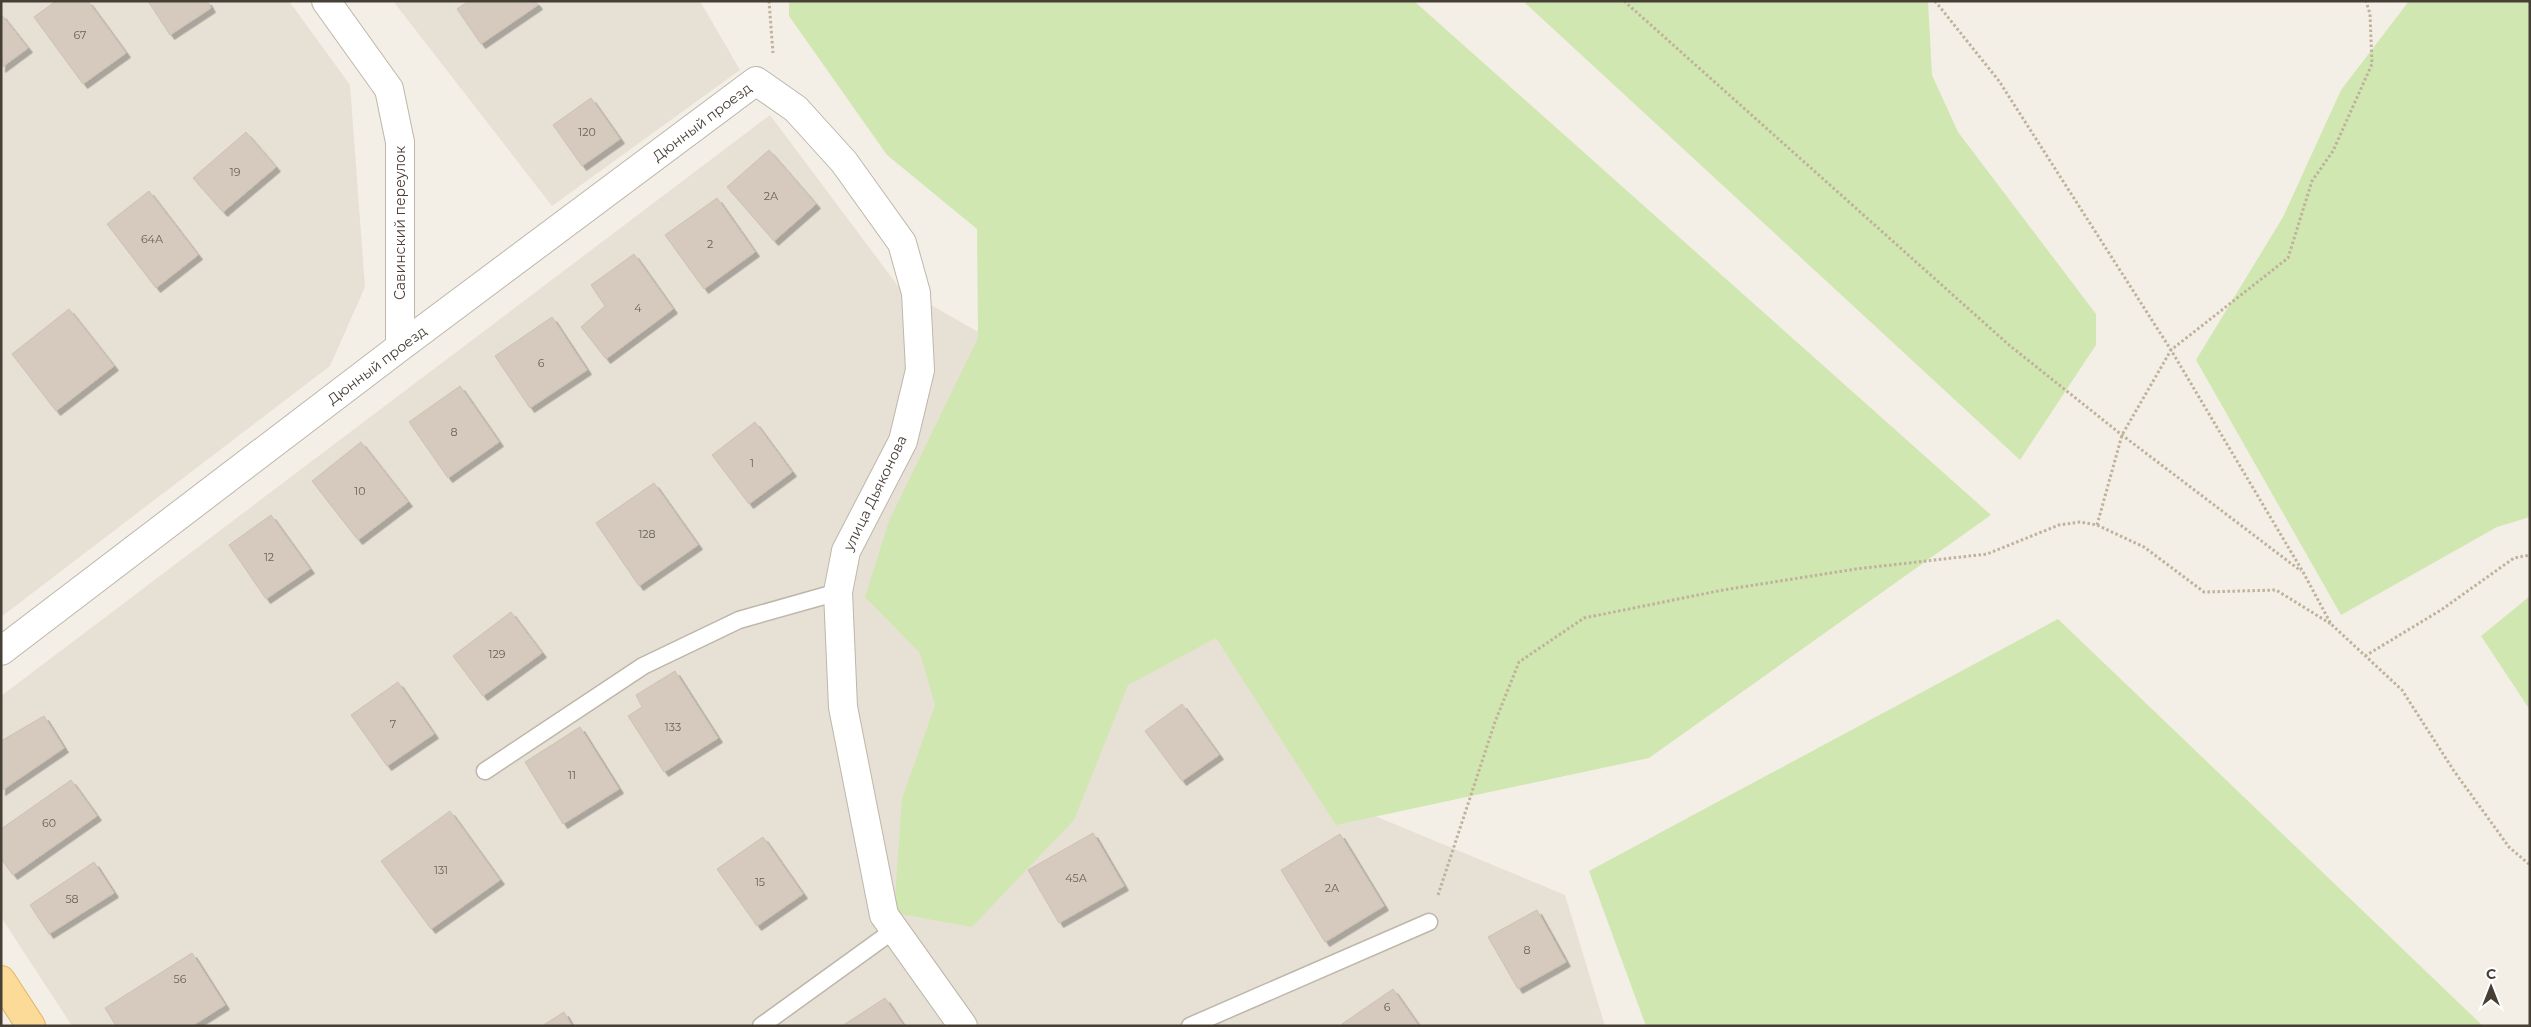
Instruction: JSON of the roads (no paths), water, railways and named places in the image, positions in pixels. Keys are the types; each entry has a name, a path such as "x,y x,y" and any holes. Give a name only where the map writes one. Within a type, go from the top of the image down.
{"main road":[{"path":"1,980 31,1026"}],"street":[{"name":"Савинский переулок","path":"326,1 390,89 400,142 400,347"},
{"name":"Дюнный проезд","path":"1,651 400,347 756,82"},
{"name":"улица Дьяконова","path":"756,82 796,109 844,162 902,243 916,292 920,370 903,441 846,551 838,592 844,707 884,915 963,1026"}],"lane":[{"path":"485,770 643,666 739,620 838,592"},
{"path":"1190,1026 1429,922"},
{"path":"761,1026 894,930"}]}
